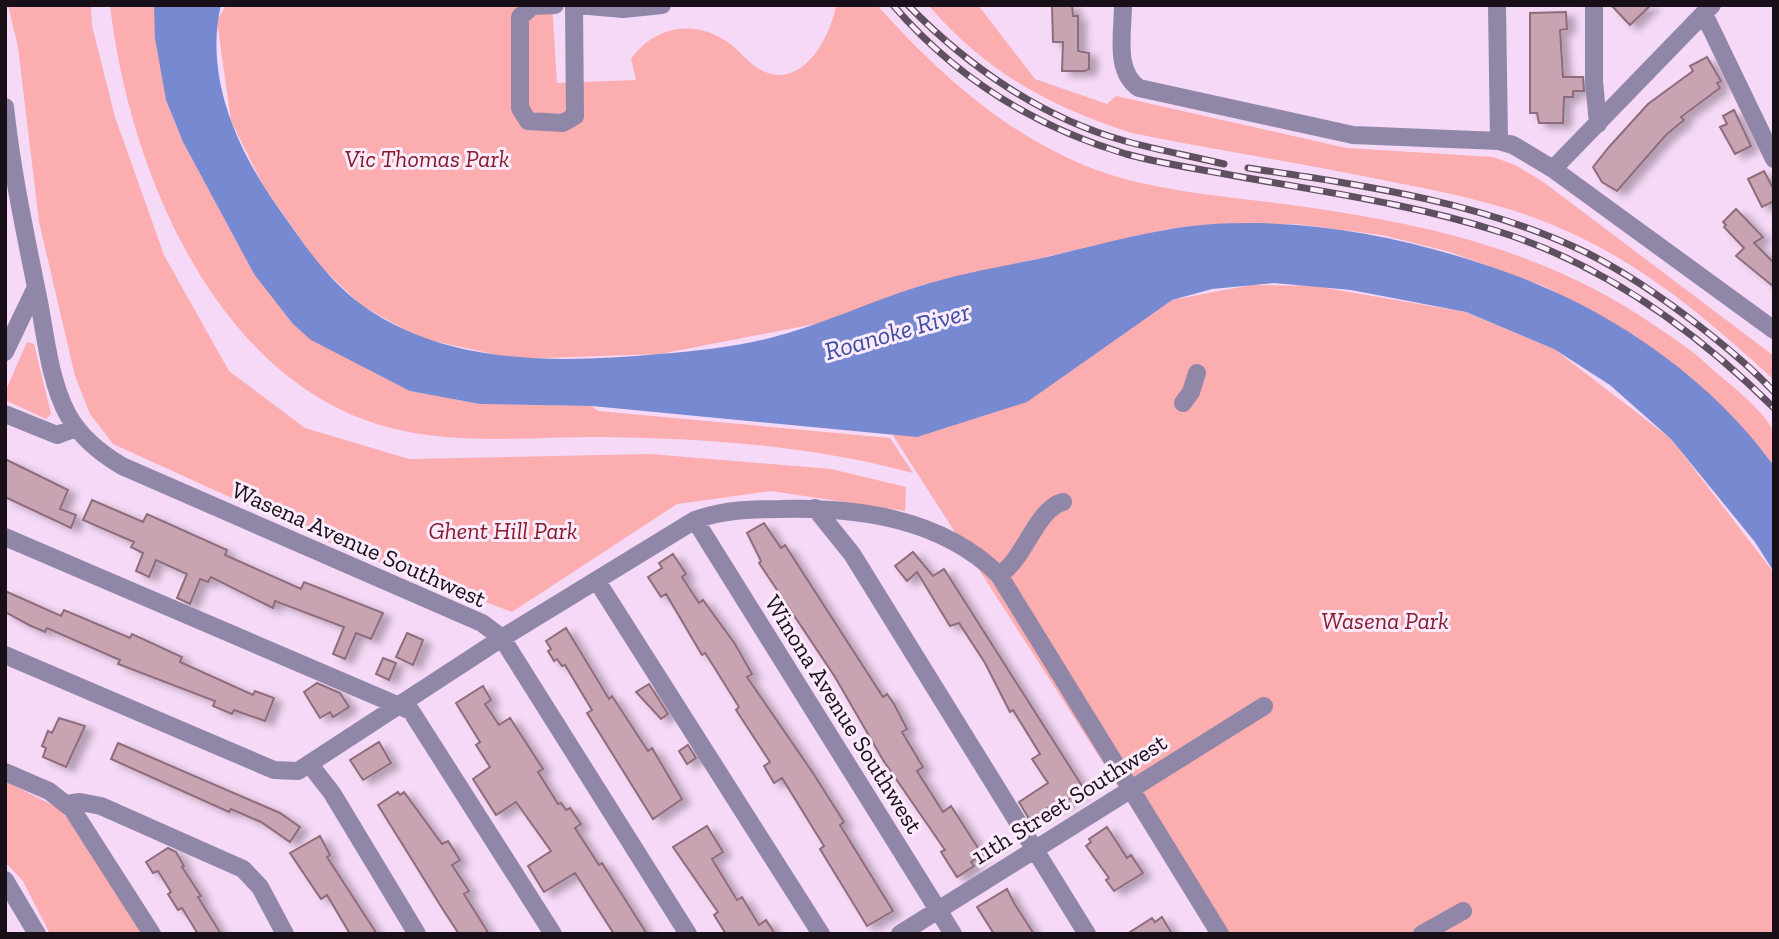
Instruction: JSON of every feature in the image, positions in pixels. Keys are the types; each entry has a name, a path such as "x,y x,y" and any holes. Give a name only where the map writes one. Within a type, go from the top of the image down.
{"street":[{"path":"555,5 532,6 520,17 520,108 528,121 563,122 575,116 576,5 623,9 662,5"},
{"path":"1123,5 1123,60 1126,78 1139,88 1353,135 1499,141 1513,145 1553,169 1774,330"},
{"path":"1497,5 1499,141"},
{"path":"1594,5 1594,81 1598,124"},
{"path":"1553,169 1708,10 1774,159"},
{"name":"Wasena Avenue Southwest","path":"5,107 11,195 36,287 59,394 76,428 90,444 122,466 482,623 502,638 688,934"},
{"path":"5,352 36,287"},
{"path":"1183,403 1191,392 1197,373"},
{"path":"5,414 57,435 76,428"},
{"path":"999,575 1013,567 1050,508 1063,502"},
{"path":"815,508 852,554 1087,934"},
{"path":"5,655 274,771 298,771 311,766 502,638 695,520 733,510 815,508 873,514 906,523 970,550 999,575 1220,934"},
{"name":"Winona Avenue Southwest","path":"695,520 953,934"},
{"path":"5,537 400,705 418,718 553,934"},
{"path":"597,581 821,934"},
{"name":"11th Street Southwest","path":"900,934 1264,706"},
{"path":"311,766 332,793 417,934"},
{"path":"5,772 49,791 67,804 83,823 152,934"},
{"path":"67,804 93,803 243,869 260,887 285,934"},
{"path":"5,880 37,934"},
{"path":"1423,934 1463,911"}],"green space":[{"name":"Ghent Hill Park","path":"8,5 91,5 92,26 115,117 164,255 229,371 305,428 409,459 650,454 831,469 906,487 905,511 771,491 677,504 512,612 344,549 113,444 90,414 75,376 39,222 18,47"},
{"path":"110,5 154,5 166,100 183,142 254,274 410,391 480,404 592,406 598,411 890,438 913,473 834,456 716,441 596,437 475,439 427,435 404,431 339,409 283,372 235,324 195,267 163,203 138,137 121,70"},
{"name":"Vic Thomas Park","path":"226,5 552,5 557,83 636,80 631,59 640,48 662,33 687,29 713,34 726,41 763,71 777,75 791,73 813,57 821,45 836,5 877,5 947,76 999,118 1056,152 1086,166 1158,187 1334,211 1431,230 1524,258 1614,300 1671,337 1747,399 1764,417 1774,434 1774,466 1763,451 1634,335 1546,287 1450,252 1382,235 1296,224 1213,224 1168,229 922,285 825,322 660,354 516,359 420,338 361,305 318,264 263,185 231,121 217,21"},
{"path":"928,5 978,5 1035,79 1107,104 1116,96 1346,148 1493,157 1515,165 1542,181 1774,356 1774,380 1666,289 1607,251 1576,235 1523,214 1464,197 1132,133 1073,111 1021,84 973,49"},
{"name":"Wasena Park","path":"1251,285 1314,286 1465,312 1554,349 1671,439 1774,573 1774,934 1213,934 892,434 981,416 1172,300"},
{"path":"27,342 34,344 51,414 46,419 5,400 5,392"},
{"path":"5,781 60,809 77,830 142,934 50,934 23,881 5,862"}],"water":[{"name":"Roanoke River","path":"154,5 221,5 217,58 221,85 237,136 262,184 315,259 349,295 395,325 430,340 467,350 543,359 621,357 701,350 789,333 901,292 951,277 1171,229 1212,224 1290,224 1366,234 1403,241 1477,262 1551,290 1624,329 1690,377 1749,434 1774,466 1774,572 1755,542 1671,439 1610,385 1554,349 1466,312 1351,290 1274,283 1212,289 1172,300 1027,402 917,437 592,406 480,404 410,391 311,340 293,324 254,274 183,142 166,100 155,38"}],"building":[{"path":"1052,5 1072,5 1073,16 1078,16 1078,51 1089,53 1089,69 1062,71 1063,42 1053,42"},
{"path":"1611,5 1651,5 1630,25"},
{"path":"1566,12 1567,29 1560,30 1563,77 1583,77 1584,91 1573,91 1573,97 1564,97 1563,123 1539,123 1537,113 1530,113 1530,13"},
{"path":"1707,57 1721,81 1717,83 1720,88 1681,117 1684,120 1666,135 1617,191 1602,182 1593,167 1609,147 1648,104 1693,71 1690,66"},
{"path":"1734,110 1751,146 1735,154 1720,127 1727,124 1723,116"},
{"path":"1764,171 1774,190 1774,201 1762,207 1748,179"},
{"path":"1736,209 1763,237 1754,243 1774,263 1774,287 1736,256 1744,248 1724,227 1726,225 1723,222"},
{"path":"5,459 68,490 60,509 76,515 71,528 5,497"},
{"path":"92,500 143,522 147,514 227,550 225,555 301,589 304,582 383,613 371,639 356,633 345,659 333,654 344,627 275,601 273,608 211,577 208,582 200,579 190,604 177,598 187,574 156,560 149,577 136,571 143,553 131,547 134,542 83,520"},
{"path":"764,523 781,548 785,545 883,697 887,694 894,704 907,729 902,732 923,767 917,771 943,812 951,806 982,854 971,862 974,866 957,877 941,852 945,850 883,760 835,677 759,563 761,561 747,533"},
{"path":"913,552 933,576 944,569 1084,789 1057,807 1055,804 1029,819 1019,802 1048,783 1032,759 1040,754 1013,710 1010,712 985,663 959,623 950,626 917,572 907,581 895,566"},
{"path":"673,554 686,574 682,577 699,603 703,600 735,644 752,674 747,677 844,822 840,825 893,911 867,926 820,849 824,846 782,778 774,783 764,766 770,762 736,710 739,707 709,659 705,653 702,655 666,594 661,597 648,577 662,568 659,563"},
{"path":"5,591 61,616 64,610 130,638 132,634 182,657 180,662 253,695 255,691 274,698 265,721 234,710 232,714 213,706 215,701 118,664 120,660 47,628 45,632 29,625 5,612"},
{"path":"566,628 609,699 612,696 648,751 652,748 682,799 653,819 587,713 592,710 565,665 562,666 557,659 554,661 548,651 551,649 546,641"},
{"path":"407,633 423,640 413,665 396,657"},
{"path":"383,658 396,663 389,680 376,674"},
{"path":"317,683 340,693 349,707 333,717 330,712 320,718 304,692"},
{"path":"649,684 668,714 661,719 636,692"},
{"path":"483,686 491,700 485,704 499,725 510,718 543,769 538,772 558,804 561,803 566,810 570,808 581,824 575,828 599,865 602,863 647,934 614,934 575,873 544,892 528,866 551,851 516,802 496,815 473,779 490,767 476,745 480,742 456,703"},
{"path":"59,718 85,726 66,767 43,757 46,748 42,746 48,731 52,733"},
{"path":"379,742 391,763 363,780 350,760"},
{"path":"118,743 280,813 300,827 290,842 261,822 231,809 229,812 111,759"},
{"path":"688,745 696,758 687,764 679,751"},
{"path":"398,792 400,795 404,792 442,844 448,841 460,860 452,865 469,891 464,894 489,934 459,934 442,908 378,805"},
{"path":"707,826 723,852 712,859 737,900 742,897 759,925 766,920 775,934 726,934 714,915 718,912 673,847"},
{"path":"1107,827 1127,858 1131,855 1143,873 1114,891 1106,880 1109,878 1086,846 1091,842 1089,839"},
{"path":"320,836 330,855 327,857 377,934 350,934 327,895 321,899 290,853"},
{"path":"168,848 176,852 184,866 182,867 201,896 198,897 221,934 198,934 182,908 178,910 158,871 153,873 146,862"},
{"path":"1007,889 1034,934 994,934 977,907"},
{"path":"1162,917 1172,934 1127,934 1152,918 1155,922"}],"railway":[{"path":"893,5 917,31 970,77 1029,114 1092,143 1163,163 1363,198 1432,213 1539,246 1612,282 1681,327 1774,408"},
{"path":"908,5 955,49 981,69 1035,104 1064,119 1125,141 1224,164"},
{"path":"1248,168 1421,198 1464,208 1547,235 1602,261 1658,296 1728,349 1774,392"}]}
